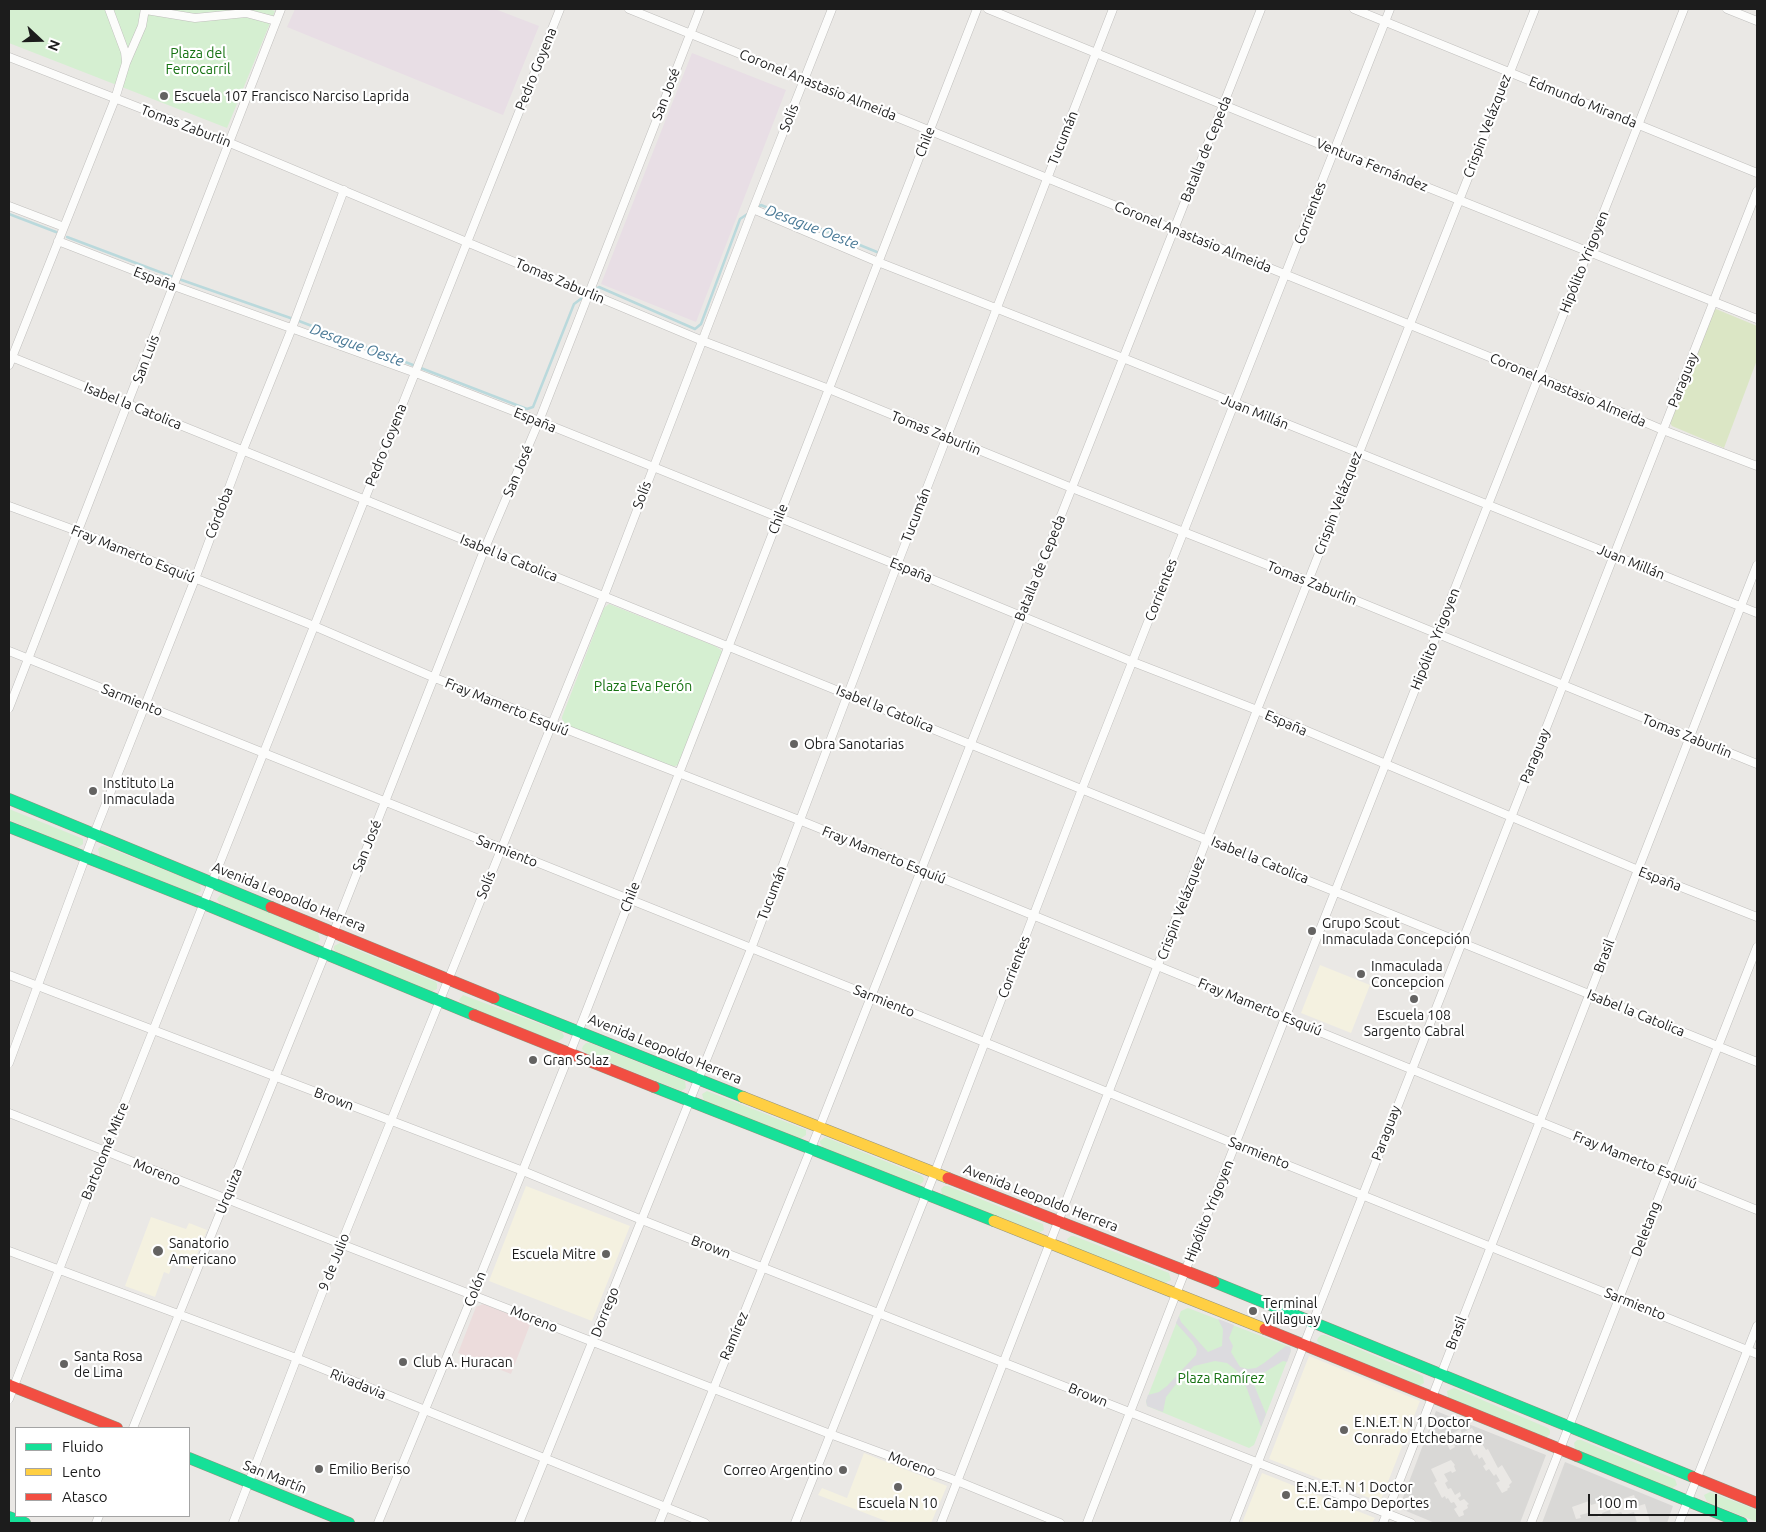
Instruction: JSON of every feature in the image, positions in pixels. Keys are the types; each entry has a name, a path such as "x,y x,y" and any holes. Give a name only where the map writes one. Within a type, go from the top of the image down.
{"street":[{"path":"109,9 125,52 126,64"},
{"name":"San Luis","path":"9,708 281,9"},
{"name":"Pedro Goyena","path":"204,904 560,9"},
{"name":"Coronel Anastasio Almeida","path":"629,9 1538,377 1663,430 1757,466"},
{"name":"San José","path":"325,954 485,548 539,421 700,9"},
{"name":"Solís","path":"440,1002 604,596 832,9"},
{"name":"Chile","path":"570,1053 977,9"},
{"name":"Ventura Fernández","path":"988,9 1757,319"},
{"name":"Tucumán","path":"689,1101 751,949 897,565 1114,9"},
{"name":"Batalla de Cepeda","path":"810,1149 1261,9"},
{"name":"Edmundo Miranda","path":"1354,9 1757,173"},
{"name":"Corrientes","path":"795,1523 935,1172 1082,788 1390,9"},
{"name":"Crispin Velázquez","path":"941,1523 1256,710 1534,9"},
{"name":"Hipólito Yrigoyen","path":"1087,1523 1684,9"},
{"path":"1727,9 1757,21"},
{"path":"10,359 116,99 126,64 142,26 145,10 195,18 246,13 276,21"},
{"name":"Tomas Zaburlin","path":"9,57 230,143 703,340 1308,581 1757,764"},
{"name":"Córdoba","path":"9,1063 85,857 344,190"},
{"name":"Paraguay","path":"1312,1321 1757,191"},
{"path":"9,206 64,227"},
{"name":"Juan Millán","path":"753,209 878,262 1123,358 1757,613"},
{"name":"España","path":"58,241 174,286 416,373 539,421 1256,710 1638,870 1757,917"},
{"name":"Isabel la Catolica","path":"10,359 243,450 1757,1062"},
{"name":"Fray Mamerto Esquiú","path":"9,506 77,531 314,626 435,678 553,725 799,820 1757,1210"},
{"name":"Brasil","path":"1440,1375 1757,565"},
{"name":"Sarmiento","path":"9,651 871,996 1757,1354"},
{"name":"Avenida Leopoldo Herrera","path":"9,799 448,980 1059,1222 1186,1270 1757,1503"},
{"path":"9,827 204,904 440,1002 1303,1344 1742,1523"},
{"name":"Bartolomé Mitre","path":"9,1399 11,1386 204,904"},
{"name":"Deletang","path":"1568,1427 1757,947"},
{"name":"Urquiza","path":"133,1427 325,954"},
{"name":"Brown","path":"9,975 522,1172 1411,1523"},
{"name":"9 de Julio","path":"233,1523 341,1244 440,1002"},
{"name":"Colón","path":"378,1523 570,1053"},
{"name":"Dorrego","path":"519,1523 689,1101"},
{"name":"Moreno","path":"9,1113 830,1434 958,1481 1060,1523"},
{"name":"Ramírez","path":"659,1523 810,1149"},
{"name":"Rivadavia","path":"9,1251 296,1358 705,1523"},
{"path":"1234,1523 1312,1321"},
{"path":"1679,1523 1757,1326"},
{"path":"1383,1523 1440,1375"},
{"path":"11,1386 114,1427"},
{"path":"1531,1523 1568,1427"},
{"name":"San Martín","path":"190,1458 349,1523"},
{"path":"9,1517 25,1523"}],"shaded area":[{"path":"295,9 495,9 539,26 503,115 287,27"},
{"path":"692,53 786,90 696,322 601,284"},
{"path":"1320,965 1370,985 1351,1033 1301,1013"},
{"name":"Escuela Mitre","path":"526,1186 630,1226 592,1321 489,1281"},
{"name":"Sanatorio Americano","path":"151,1217 186,1229 189,1223 207,1230 191,1269 173,1263 169,1274 164,1272 155,1297 125,1286"},
{"path":"483,1304 531,1322 511,1374 458,1353 476,1307"},
{"path":"1179,1316 1181,1322 1208,1352 1222,1346 1223,1329 1218,1319 1234,1325 1229,1338 1233,1346 1231,1352 1240,1367 1256,1368 1286,1346 1290,1347 1291,1351 1287,1362 1283,1361 1252,1380 1266,1414 1261,1427 1243,1378 1227,1363 1215,1361 1194,1366 1180,1379 1166,1397 1163,1412 1147,1406 1148,1395 1159,1392 1167,1386 1196,1355 1197,1349 1193,1342 1176,1323"},
{"name":"E.N.E.T. N 1 Doctor Conrado Etchebarne","path":"1309,1356 1420,1401 1380,1502 1269,1459"},
{"path":"1436,1411 1546,1455 1520,1523 1435,1523 1399,1508","holes":["1472,1428 1486,1450 1488,1449 1498,1468 1502,1465 1512,1482 1508,1490 1502,1493 1496,1483 1500,1481 1496,1474 1494,1476 1489,1469 1486,1471 1483,1466 1486,1464 1482,1457 1479,1459 1477,1454 1474,1456 1469,1440 1466,1441 1462,1433","1460,1429 1464,1438 1454,1444 1455,1447 1450,1450 1444,1438","1451,1460 1455,1465 1456,1471 1444,1474 1448,1481 1445,1483 1448,1489 1451,1488 1455,1495 1460,1492 1461,1496 1458,1498 1460,1501 1464,1499 1469,1504 1467,1505 1468,1508 1463,1511 1464,1515 1459,1517 1454,1509 1457,1507 1454,1502 1451,1503 1445,1496 1442,1498 1434,1483 1437,1481 1431,1469"]},
{"name":"Escuela N 10","path":"864,1453 947,1486 931,1523 891,1523 818,1495 822,1488 847,1498"},
{"path":"1565,1462 1673,1506 1667,1523 1647,1523 1650,1522 1645,1504 1638,1506 1634,1495 1613,1502 1612,1499 1591,1505 1589,1501 1572,1507 1576,1519 1581,1518 1580,1515 1588,1513 1590,1516 1597,1514 1598,1517 1603,1516 1602,1513 1610,1510 1611,1515 1621,1512 1623,1515 1634,1512 1637,1523 1542,1523"},
{"name":"E.N.E.T. N 1 Doctor C.E. Campo Deportes","path":"1262,1473 1375,1518 1372,1523 1242,1523"}],"green space":[{"name":"Plaza del Ferrocarril","path":"9,9 268,9 275,11 227,128 9,43"},
{"path":"1716,309 1757,326 1757,360 1724,448 1672,426 1670,423"},
{"name":"Plaza Eva Perón","path":"609,604 715,646 723,653 678,765 672,767 567,726 562,719 604,608"},
{"path":"9,809 81,838 83,839 83,844 77,848 9,820"},
{"path":"104,846 200,884 201,891 195,894 100,857 98,849"},
{"path":"221,894 318,933 320,940 314,943 220,904 217,899"},
{"path":"340,943 436,982 437,989 431,992 337,953 334,946"},
{"path":"463,995 562,1032 564,1036 557,1042 462,1005 459,1000"},
{"path":"586,1043 685,1081 686,1088 681,1091 586,1053 582,1049 583,1046"},
{"path":"707,1091 804,1129 806,1130 806,1135 800,1139 704,1101 702,1094"},
{"path":"825,1137 922,1176 923,1182 918,1186 823,1148 820,1141"},
{"path":"944,1186 1043,1224 1044,1230 1039,1233 942,1195 941,1189"},
{"path":"1074,1236 1169,1273 1171,1280 1165,1283 1070,1246 1067,1239"},
{"name":"Plaza Ramírez","path":"1188,1308 1290,1347 1291,1351 1254,1445 1249,1448 1147,1406 1146,1401 1181,1311"},
{"path":"1321,1335 1423,1376 1424,1383 1419,1386 1321,1345 1317,1341 1318,1338"},
{"path":"1454,1388 1548,1428 1550,1434 1546,1438 1448,1398 1447,1391"},
{"path":"1577,1440 1675,1479 1677,1485 1671,1489 1575,1449 1574,1443"},
{"path":"1710,1492 1757,1510 1757,1522 1707,1502 1704,1495"}],"waterway":[{"name":"Desague Oeste","path":"927,148 930,140"},
{"name":"Desague Oeste","path":"756,209 761,205 877,252"},
{"name":"Desague Oeste","path":"594,290 599,287 695,329 701,324 740,219 749,213"},
{"name":"Desague Oeste","path":"9,214 56,232"},
{"name":"Desague Oeste","path":"67,237 173,277 299,321 527,409 533,407 574,304 582,298"}],"traffic: fast":[{"path":"9,799 271,907"},
{"path":"9,827 204,904 474,1015"},
{"path":"494,998 743,1097"},
{"path":"654,1087 994,1221"},
{"path":"1214,1282 1693,1477"},
{"path":"1577,1456 1742,1523"},
{"path":"190,1458 349,1523"},
{"path":"9,1517 25,1523"}],"traffic: slow":[{"path":"743,1097 948,1178"},
{"path":"994,1221 1265,1329"}],"traffic: jam":[{"path":"271,907 494,998"},
{"path":"474,1015 654,1087"},
{"path":"948,1178 1214,1282"},
{"path":"1265,1329 1577,1456"},
{"path":"9,1385 114,1427"},
{"path":"1693,1477 1757,1503"}],"place":[{"name":"Escuela 107 Francisco Narciso Laprida","path":"164,96"},
{"name":"Obra Sanotarias","path":"794,744"},
{"name":"Instituto La Inmaculada","path":"93,791"},
{"name":"Grupo Scout Inmaculada Concepción","path":"1312,931"},
{"name":"Inmaculada Concepcion","path":"1361,974"},
{"name":"Escuela 108 Sargento Cabral","path":"1414,999"},
{"name":"Gran Solaz","path":"533,1060"},
{"name":"Sanatorio Americano","path":"158,1251"},
{"name":"Escuela Mitre","path":"606,1254"},
{"name":"Terminal Villaguay","path":"1253,1311"},
{"name":"Club A. Huracan","path":"403,1362"},
{"name":"Santa Rosa de Lima","path":"64,1364"},
{"name":"E.N.E.T. N 1 Doctor Conrado Etchebarne","path":"1344,1430"},
{"name":"Emilio Beriso","path":"319,1469"},
{"name":"Correo Argentino","path":"843,1470"},
{"name":"Escuela N 10","path":"898,1487"},
{"name":"E.N.E.T. N 1 Doctor C.E. Campo Deportes","path":"1286,1495"}]}
